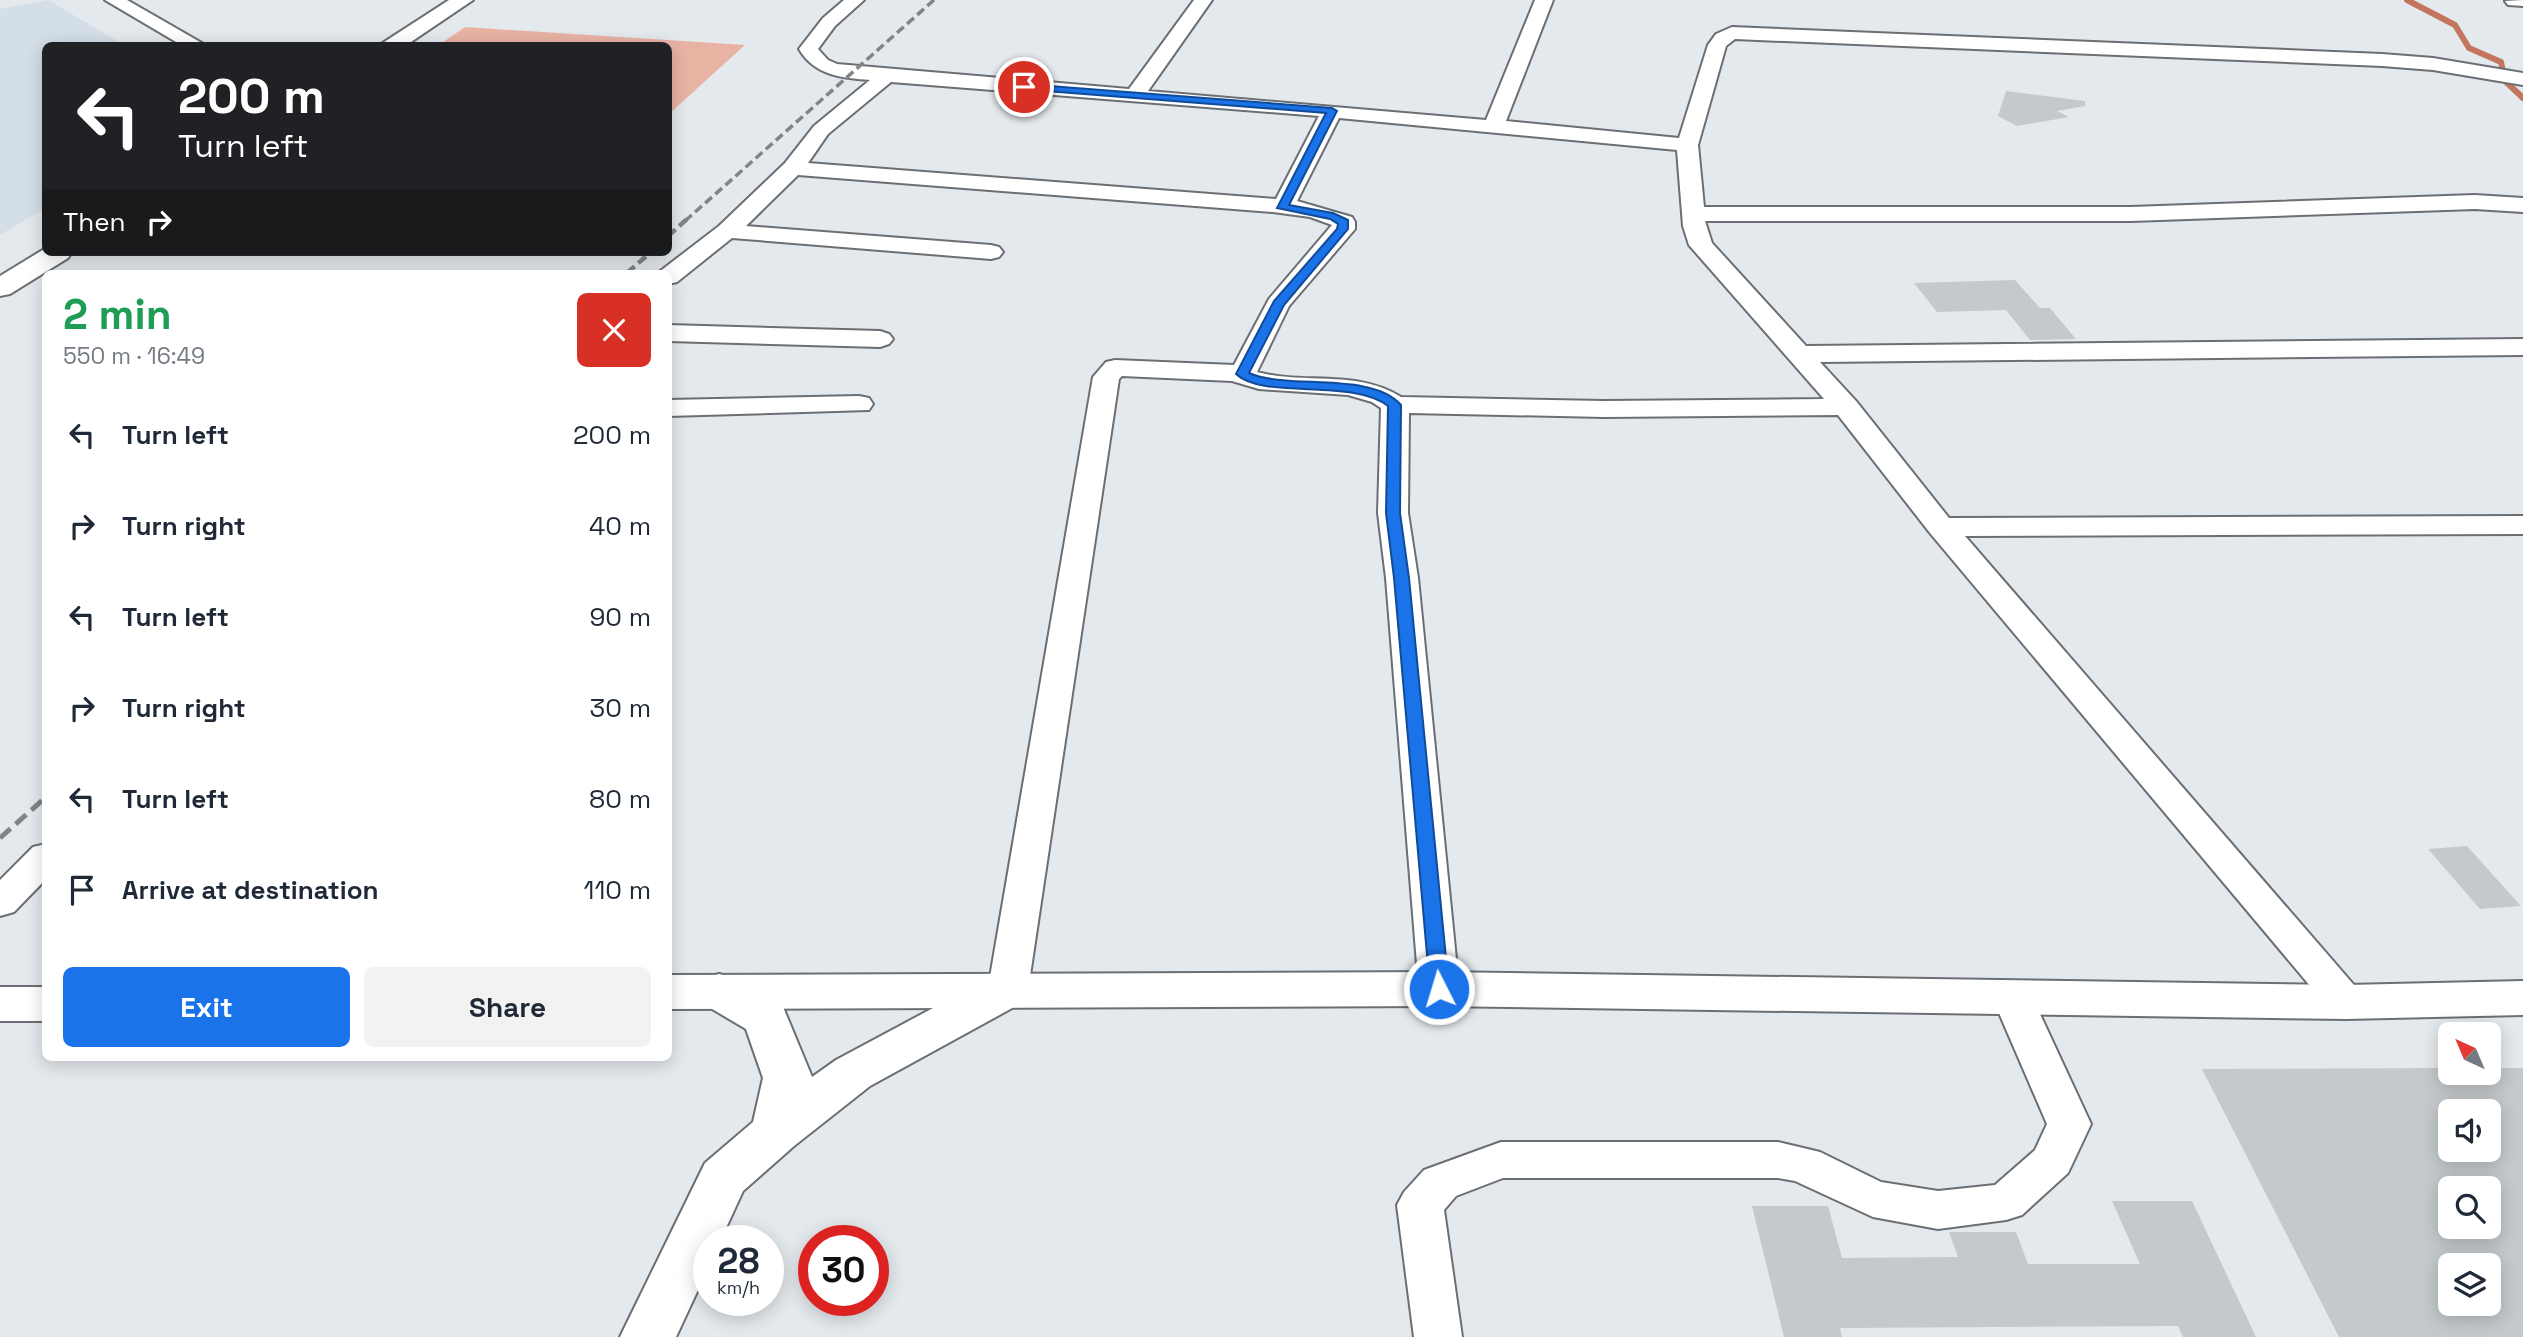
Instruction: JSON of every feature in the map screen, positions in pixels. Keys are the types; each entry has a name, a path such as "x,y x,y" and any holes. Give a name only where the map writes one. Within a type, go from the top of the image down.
{"main road":[{"path":"395,42 463,0"},
{"path":"0,288 52,256"},
{"path":"648,1337 723,1178 776,1132 853,1073 1008,989"},
{"path":"672,992 1439,989 2013,999 2346,1002 2523,999"},
{"path":"719,991 766,1019 788,1078 776,1132"},
{"path":"0,1004 42,1004"}],"street":[{"path":"114,0 191,42"},
{"path":"855,0 829,22 808,49 810,57 825,66 887,76 1332,111 1497,118"},
{"path":"1134,96 1203,0"},
{"path":"1497,118 1544,0"},
{"path":"2346,1002 1941,527 1846,407 1701,245 1694,226 1687,145 1717,45 1732,33 2382,60 2488,72 2521,79"},
{"path":"672,274 727,231 793,168 821,130 887,76"},
{"path":"1148,77 1497,118 1687,145"},
{"path":"1282,208 1332,111"},
{"path":"793,168 1092,190 1282,208 1333,216 1344,222 1343,229 1279,304 1242,374"},
{"path":"1693,214 2130,214 2475,202 2523,205"},
{"path":"727,231 991,252"},
{"path":"672,333 880,339"},
{"path":"1799,354 2523,347"},
{"path":"1008,989 1105,377 1115,368 1242,374 1256,381 1320,385 1366,392 1385,397 1395,405 1604,409 1846,407"},
{"path":"672,408 859,404"},
{"path":"1395,405 1393,513 1402,578 1439,989"},
{"path":"1941,527 2523,526"},
{"path":"0,902 42,860"},
{"path":"1438,1337 1420,1205 1440,1183 1502,1160 1778,1160 1804,1165 1874,1199 1937,1210 2006,1202 2052,1161 2070,1124 2013,999"}],"shaded area":[{"path":"48,0 119,42 42,42 42,210 0,235 0,9"},
{"path":"465,27 745,45 672,111 672,42 443,42"}],"building":[{"path":"2006,91 2085,101 2085,106 2057,111 2069,117 2017,126 1998,116"},
{"path":"2015,280 2040,308 2050,308 2076,339 2030,340 2006,310 1937,312 1914,283"},
{"path":"2467,846 2521,906 2480,909 2428,849"},
{"path":"2438,1068 2438,1085 2501,1085 2501,1068 2523,1068 2523,1337 2339,1337 2202,1069"},
{"path":"2112,1201 2192,1201 2256,1337 2183,1337 2178,1326 1840,1328 1842,1337 1784,1337 1752,1206 1828,1206 1842,1258 1958,1257 1949,1232 2016,1232 2028,1264 2140,1264"}],"waterway":[{"path":"2407,0 2455,25 2469,48 2501,62 2505,81 2523,98"}],"railway":[{"path":"685,221 934,0"},
{"path":"672,232 687,219"},
{"path":"630,270 646,256"},
{"path":"0,838 42,801"}],"route":[{"path":"1024,87 1332,111 1282,208 1333,216 1344,222 1343,229 1279,304 1242,374 1256,381 1320,385 1366,392 1385,397 1395,405 1393,513 1402,578 1439,989"}]}
